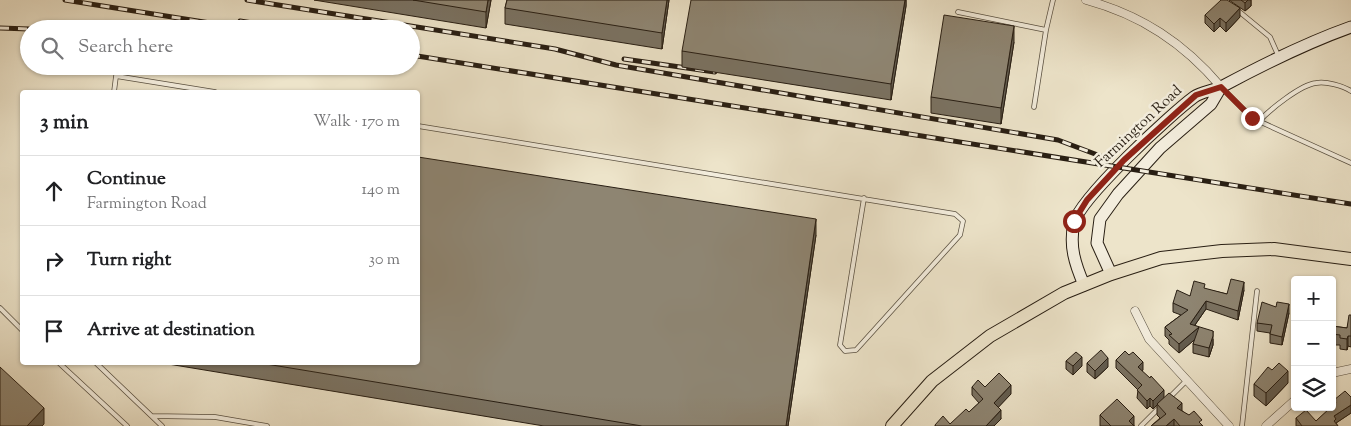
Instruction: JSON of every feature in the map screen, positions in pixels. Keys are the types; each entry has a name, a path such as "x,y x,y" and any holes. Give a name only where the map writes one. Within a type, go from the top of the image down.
{"main road":[{"name":"Farmington Road","path":"1084,285 1073,258 1074,221 1087,200 1124,160 1196,95 1221,87 1279,57 1351,27"},
{"name":"Farmington Road","path":"1111,274 1097,243 1100,219 1118,194 1160,148 1210,104 1221,87"},
{"path":"892,426 932,381 990,336 1064,293 1111,274 1161,258 1222,251 1274,249 1351,259"}],"street":[{"path":"1086,0 1119,10 1158,30 1189,53 1221,87"},
{"path":"1135,311 1148,339 1229,426"},
{"path":"1336,372 1351,369"},
{"path":"1266,426 1291,404"}],"lane":[{"path":"1034,107 1046,30 1053,0"},
{"path":"1229,5 1270,37 1279,57"},
{"path":"958,12 1046,30"},
{"path":"114,90 116,76 203,90"},
{"path":"1260,120 1278,102 1316,83 1345,87 1351,91"},
{"path":"1221,87 1252,118 1260,120 1351,164"},
{"path":"420,126 864,198 955,214 963,221 960,235 856,350 845,351 840,345 864,198"},
{"path":"1242,426 1258,290"},
{"path":"0,308 20,328"},
{"path":"61,365 125,425"},
{"path":"98,365 162,426"},
{"path":"1141,426 1186,381"},
{"path":"152,416 215,418 267,426"}],"building":[{"path":"413,0 488,0 486,12"},
{"path":"507,0 667,0 662,33 505,8"},
{"path":"691,0 905,0 891,84 682,51"},
{"path":"1221,0 1227,0 1240,8 1226,23 1220,18 1214,24 1205,15"},
{"path":"944,15 1014,26 1001,108 931,97"},
{"path":"420,157 816,219 786,426 642,426 272,365 420,365"},
{"path":"1231,279 1244,282 1238,311 1206,301 1190,324 1213,331 1209,348 1193,344 1199,327 1179,344 1169,335 1172,334 1165,327 1188,310 1173,303 1177,290 1190,296 1194,281 1205,284 1204,288 1227,294"},
{"path":"1262,302 1276,307 1277,302 1289,304 1282,337 1270,334 1272,325 1257,323"},
{"path":"1349,315 1351,315 1351,336 1348,336 1347,339 1340,338 1340,335 1336,334 1336,327 1347,328"},
{"path":"1101,350 1108,358 1095,371 1087,363"},
{"path":"1125,351 1129,355 1133,352 1143,362 1138,367 1150,378 1151,376 1164,390 1153,401 1150,398 1147,401 1137,390 1142,385 1116,360"},
{"path":"1076,352 1082,357 1073,366 1066,361"},
{"path":"1279,363 1288,371 1266,393 1254,384 1268,367 1272,370"},
{"path":"0,367 44,408 27,426 0,426"},
{"path":"999,373 1011,385 994,403 1001,410 986,426 935,425 943,416 950,424 966,409 969,412 983,399 972,387 978,380 985,387"},
{"path":"1345,391 1351,397 1351,405 1334,416 1336,419 1334,421 1338,426 1302,426 1296,418 1307,411 1316,421 1327,411 1336,411 1336,398"},
{"path":"1169,393 1182,403 1177,408 1189,415 1194,411 1202,420 1199,422 1203,426 1180,426 1174,419 1166,426 1151,426 1166,414 1157,404"},
{"path":"1117,399 1134,416 1129,421 1134,426 1111,426 1100,415"}],"railway":[{"path":"65,0 191,20"},
{"path":"247,0 373,20"},
{"path":"0,28 20,29"},
{"path":"420,28 555,49 616,65 1058,140 1103,157"},
{"path":"420,56 1351,204"},
{"path":"624,59 715,72"}],"route":[{"path":"1074,221 1087,200 1124,160 1196,95 1221,87 1252,118"}]}
